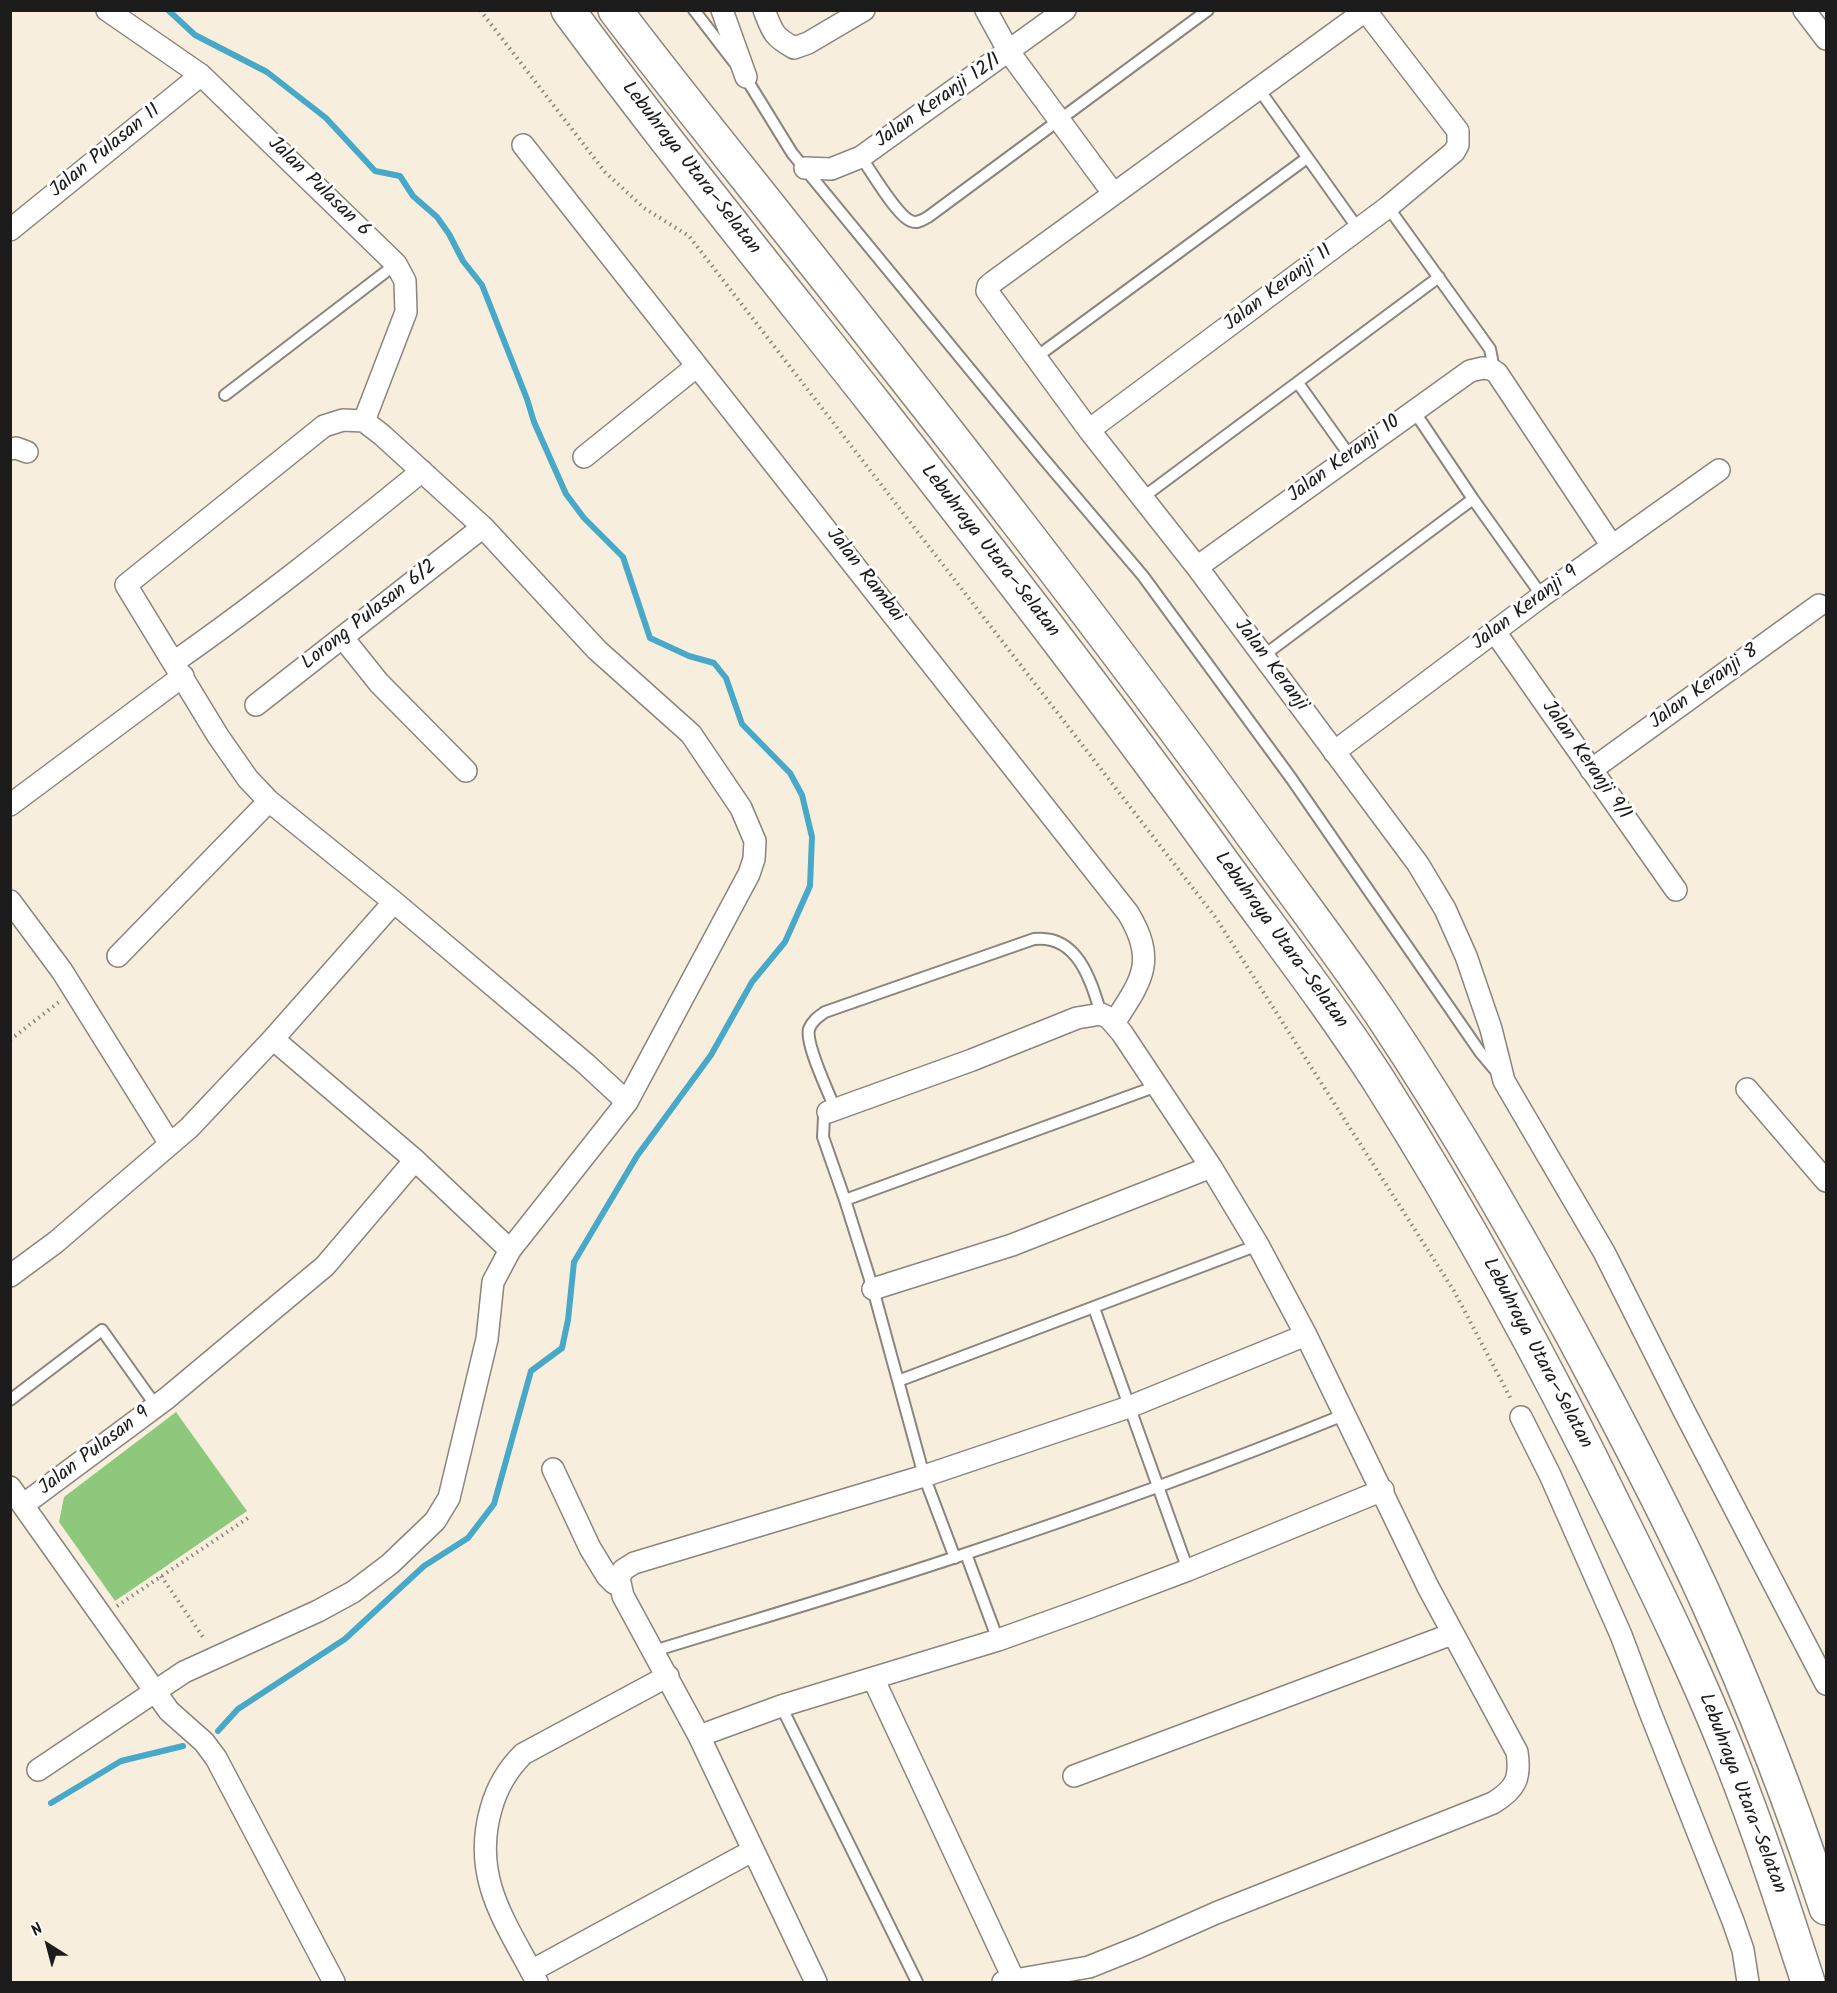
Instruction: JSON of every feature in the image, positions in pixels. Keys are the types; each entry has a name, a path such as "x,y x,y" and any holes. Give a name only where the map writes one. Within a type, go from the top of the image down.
{"highway":[{"name":"Lebuhraya Utara–Selatan","path":"568,10 656,128 870,398 1103,699 1322,998 1378,1080 1459,1212 1495,1277 1593,1461 1685,1652 1730,1757 1758,1832 1808,1983"},
{"name":"Lebuhraya Utara–Selatan","path":"615,10 984,479 1162,710 1372,1001 1429,1088 1554,1300 1681,1546 1729,1651 1766,1740 1800,1828 1827,1908"}],"street":[{"name":"Jalan Pulasan 6","path":"106,10 201,75 396,264 405,281 406,312 363,421"},
{"path":"722,10 746,77"},
{"path":"764,10 777,38 794,48 808,43 864,10"},
{"path":"986,10 1009,52 1113,193 1365,11"},
{"name":"Jalan Keranji 12/1","path":"805,168 831,169 861,157 1065,10"},
{"path":"1804,10 1827,39"},
{"name":"Jalan Keranji 11","path":"1089,430 1359,230 1447,159 1458,145 1458,131 1365,11"},
{"name":"Jalan Pulasan 11","path":"10,230 201,75"},
{"name":"Jalan Rambai","path":"523,145 1128,912 1141,935 1144,960 1132,996 1108,1019"},
{"name":"Jalan Keranji","path":"1113,193 988,286 989,296 1089,430 1197,567 1418,864 1445,909 1466,956 1491,1029 1504,1081 1604,1252 1696,1435 1827,1684"},
{"path":"584,457 698,366"},
{"name":"Jalan Keranji 10","path":"1197,567 1470,371 1477,368 1494,371"},
{"path":"1494,371 1612,546"},
{"path":"38,1770 184,1672 318,1611 353,1592 390,1564 435,1521 449,1498 487,1339 493,1282 510,1250 627,1102 749,874 754,859 755,841 741,808 692,734 597,650 483,527 382,435 363,421 343,420 324,426 126,585 231,755 248,779 269,801 394,902 586,1064 627,1102"},
{"name":"Jalan Keranji 9","path":"1334,752 1542,596 1719,470"},
{"path":"10,805 178,669 220,630 336,541 422,471"},
{"name":"Lorong Pulasan 6/2","path":"256,705 483,527"},
{"name":"Jalan Keranji 8","path":"1591,770 1819,605"},
{"name":"Jalan Keranji 9/1","path":"1495,632 1676,890"},
{"path":"343,638 379,683 466,771"},
{"path":"117,956 269,801"},
{"path":"10,901 74,990 170,1144"},
{"path":"10,1276 56,1242 170,1144 225,1091 394,902"},
{"path":"832,1111 972,1060 1077,1018 1108,1019 1157,1086 1258,1245 1346,1414 1452,1634 1516,1752 1518,1776 1512,1788 1493,1803 1216,1913 1139,1947 1093,1975 1009,1981 873,1678"},
{"path":"273,1039 415,1160 510,1250"},
{"path":"1747,1089 1827,1181"},
{"name":"Jalan Pulasan 9","path":"23,1505 162,1402 325,1266 415,1160"},
{"path":"873,1289 1012,1245 1210,1167"},
{"path":"553,1469 597,1561 614,1583 623,1570 634,1563 924,1476 1129,1407 1306,1335"},
{"path":"1521,1417 1550,1474 1622,1635 1654,1723 1733,1921 1743,1950 1748,1983"},
{"path":"10,1487 169,1711 204,1742 216,1758 334,1983"},
{"path":"699,1736 781,1706 998,1640 1188,1570 1383,1490"},
{"path":"619,1578 623,1596 699,1736 816,1983"},
{"path":"1074,1776 1452,1634"},
{"path":"668,1676 523,1754 509,1767 501,1782 487,1822 486,1871 496,1905 534,1977 752,1851"}],"lane":[{"path":"694,10 746,77 792,153 1143,576 1291,778 1480,1052 1504,1081"},
{"path":"861,157 897,209 911,222 918,222 928,217 1208,10"},
{"path":"1258,88 1359,230"},
{"path":"1035,358 1307,158"},
{"path":"1388,207 1490,349 1494,371"},
{"path":"225,395 396,264"},
{"path":"1142,498 1439,277"},
{"path":"1298,383 1350,456"},
{"path":"1413,411 1542,596"},
{"path":"1263,656 1473,499"},
{"path":"955,1558 924,1476 873,1289 823,1137 824,1117 832,1111 808,1040 810,1027 817,1017 825,1012 1042,938 1056,941 1074,954 1086,972 1108,1019"},
{"path":"845,1200 1157,1086"},
{"path":"898,1381 1258,1245"},
{"path":"1094,1308 1188,1570"},
{"path":"10,1400 102,1330 162,1402"},
{"path":"654,1651 955,1558 1239,1458 1346,1414"},
{"path":"966,1554 998,1640"},
{"path":"781,1706 917,1983"}],"path":[{"path":"480,10 605,172 644,208 689,236 1216,918 1454,1291 1521,1417"},
{"path":"10,1040 74,990"},
{"path":"102,1616 251,1516"},
{"path":"161,1576 217,1657"}],"green space":[{"path":"176,1412 247,1511 115,1601 59,1522 64,1497"}],"waterway":[{"path":"168,10 195,35 267,72 326,118 375,171 400,176 413,196 437,217 463,261 482,285 534,422 566,494 584,518 623,557 650,638 689,656 714,663 726,678 742,724 790,773 802,795 812,837 810,886 785,942 752,982 711,1055 637,1156 574,1262 568,1320 562,1348 531,1371 494,1504 468,1538 424,1566 345,1639 238,1709 218,1731"},
{"path":"51,1803 121,1761 183,1746"}]}
